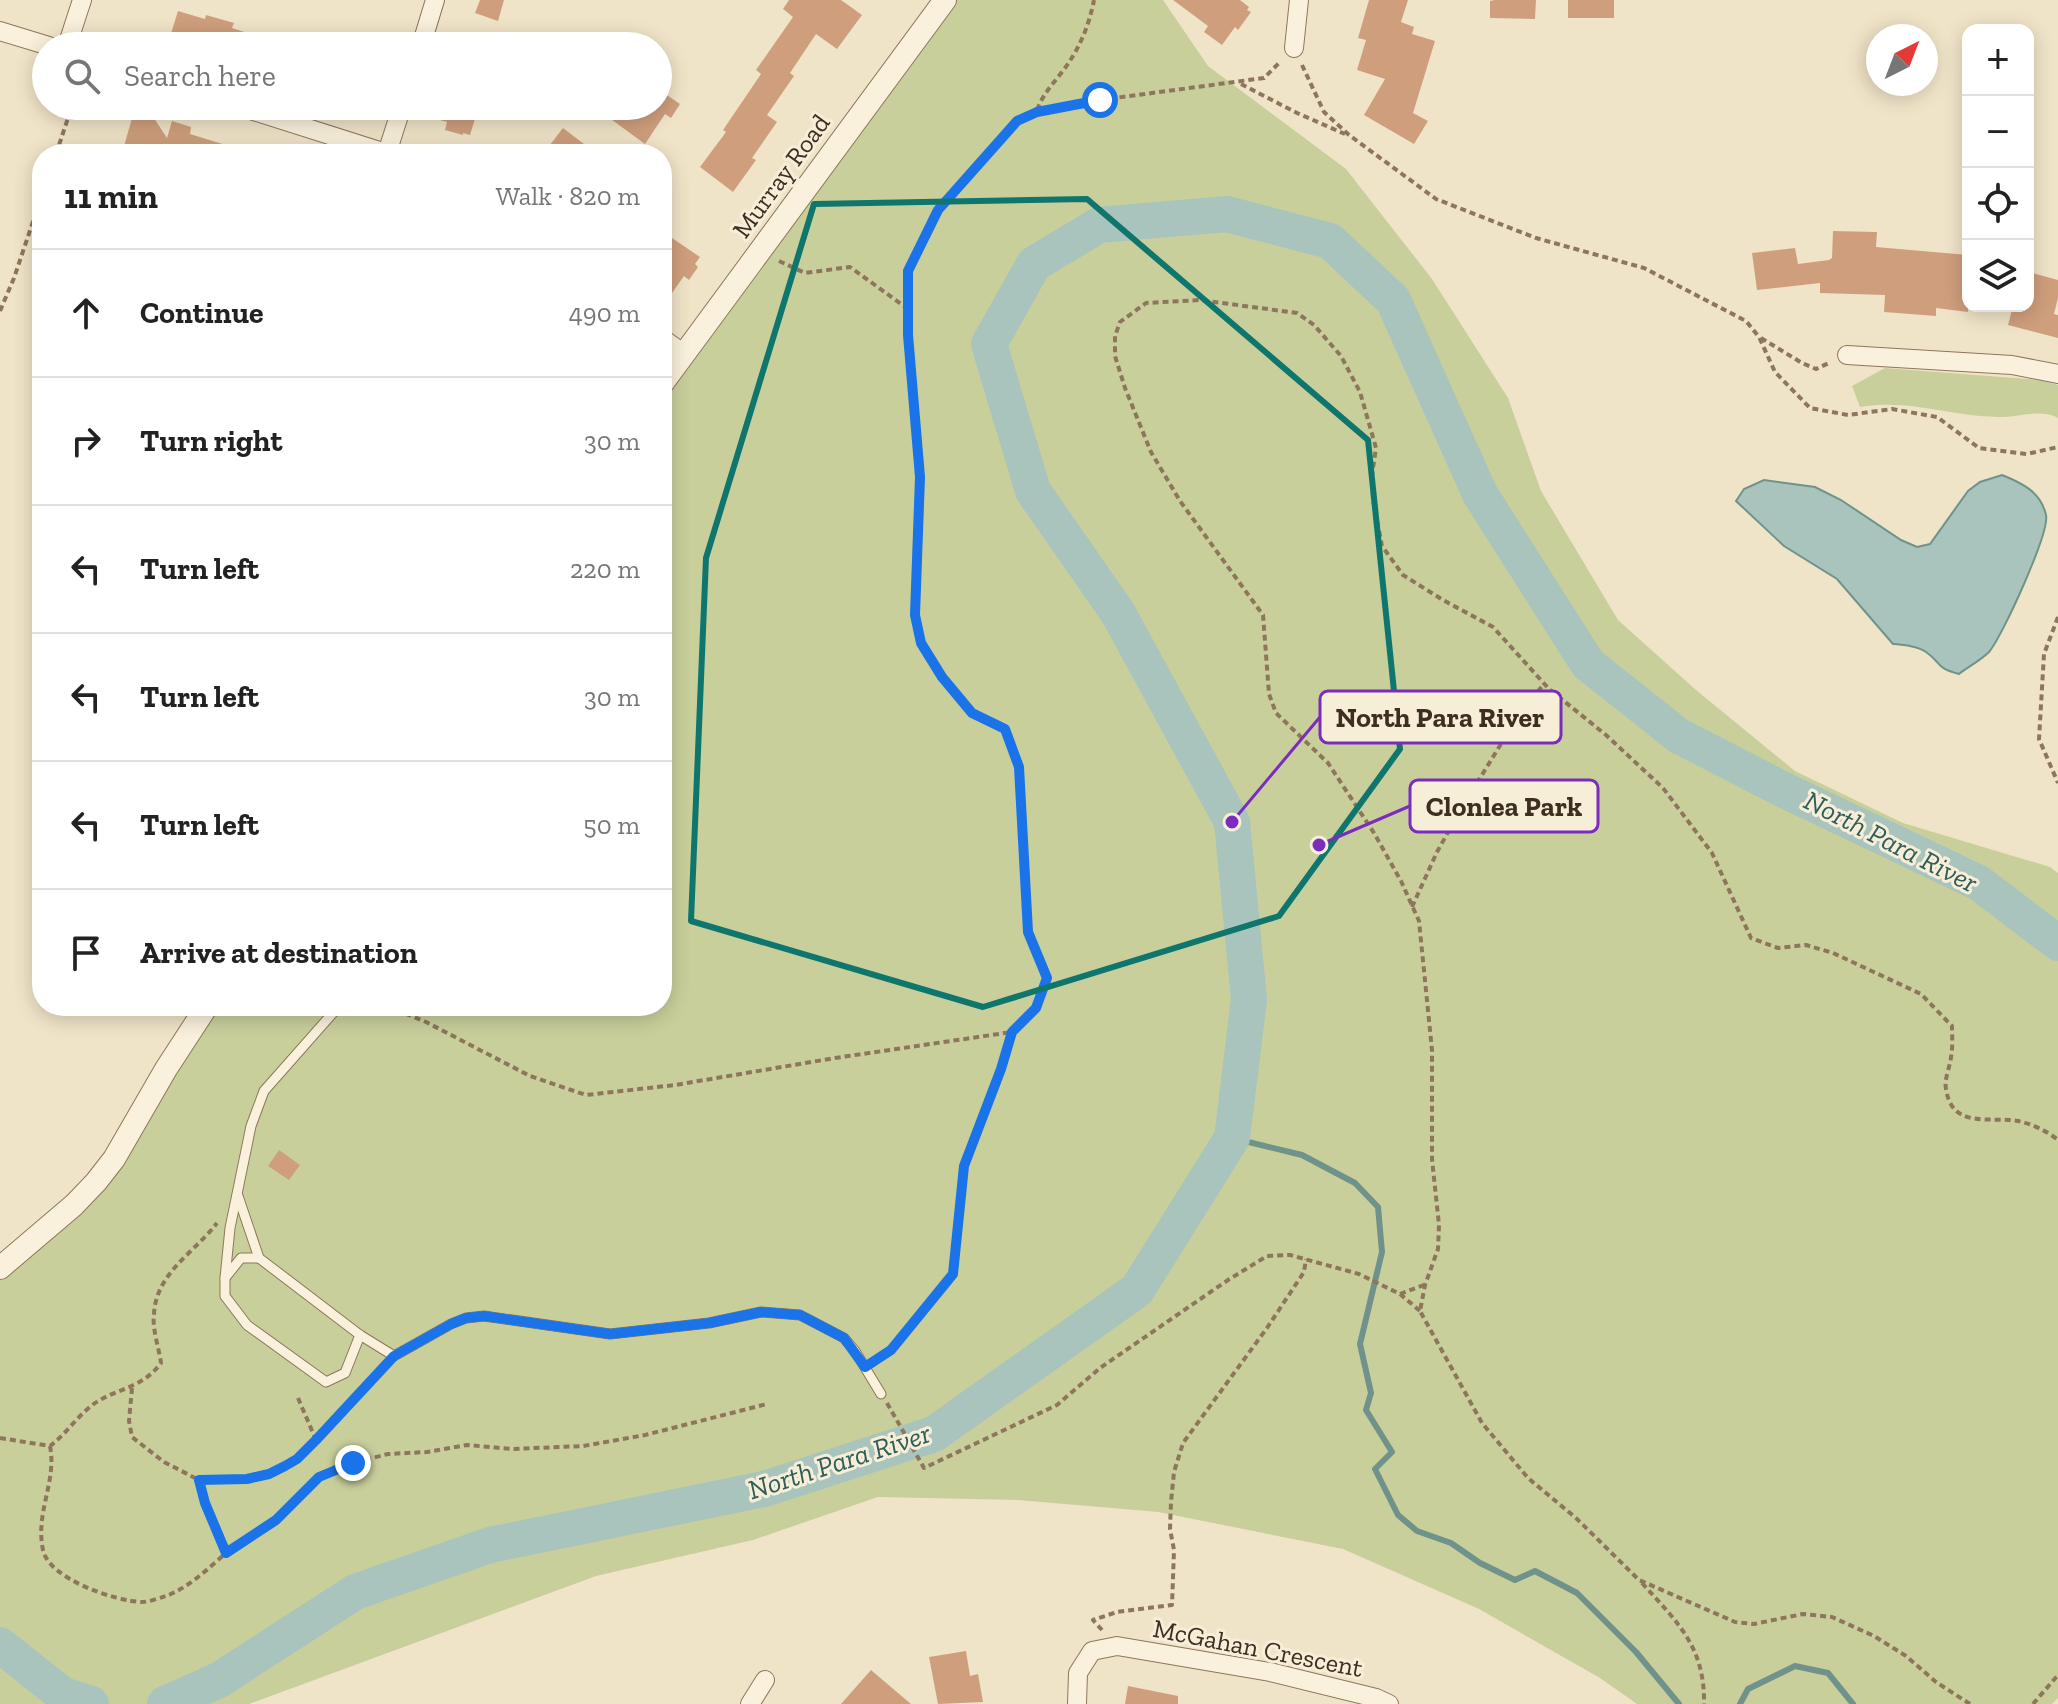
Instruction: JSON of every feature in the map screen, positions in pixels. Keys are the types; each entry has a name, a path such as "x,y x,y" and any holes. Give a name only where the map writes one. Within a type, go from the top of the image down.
{"street":[{"path":"72,32 82,0"},
{"path":"425,32 435,0"},
{"name":"Murray Road","path":"672,370 945,0"},
{"path":"1294,48 1299,0"},
{"path":"0,31 32,41"},
{"path":"282,120 357,144"},
{"path":"391,144 398,120"},
{"path":"672,345 684,354"},
{"path":"1847,355 1996,364 2058,374"},
{"path":"0,1268 74,1205 114,1159 200,1016"},
{"path":"1077,1704 1078,1673 1092,1651 1117,1646"},
{"name":"McGahan Crescent","path":"1117,1646 1270,1672 1376,1698 1389,1704"},
{"path":"750,1704 765,1680"}],"lane":[{"path":"330,1016 264,1091 251,1126 230,1228 225,1296 247,1325 326,1382 345,1373 360,1335"},
{"path":"238,1196 259,1258 360,1335 394,1356 466,1318 484,1316 610,1334 709,1323 761,1312 800,1315 844,1338 881,1394"},
{"path":"225,1278 241,1258 259,1258"}],"path":[{"path":"1037,112 1042,96 1064,70 1085,35 1094,0"},
{"path":"865,1367 891,1350 953,1274 964,1166 1012,1032 1036,1008 1047,978 1028,932 1019,767 1005,729 972,713 942,677 921,643 915,615 920,477 908,335 908,271 938,210 1017,121 1037,112 1184,87 1264,78 1294,48 1324,112 1349,135 1436,199 1536,238 1644,268 1746,321 1759,337 1775,372 1810,408 1848,415 1892,409 1937,417 1979,448 2027,454 2058,447"},
{"path":"1239,83 1349,135"},
{"path":"59,144 67,120"},
{"path":"0,311 32,225"},
{"path":"759,252 805,273 850,267 908,309"},
{"path":"1420,1311 1425,1285 1438,1249 1439,1225 1432,1159 1433,1092 1428,1008 1419,921 1374,833 1328,763 1276,713 1269,694 1263,615 1180,501 1151,452 1115,356 1115,336 1120,322 1146,303 1200,300 1297,313 1314,325 1341,356 1360,392 1376,448 1372,475 1373,500 1382,546 1403,575 1493,627 1544,684 1663,788 1712,853 1751,938 1778,948 1806,945 1833,953 1921,994 1952,1026 1952,1057 1945,1087 1950,1101 1960,1114 1980,1121 2018,1121 2048,1132 2058,1140"},
{"path":"1759,337 1816,369 1847,355"},
{"path":"2058,617 2044,654 2039,739 2058,783"},
{"path":"1412,907 1461,809 1520,713 1544,684"},
{"path":"411,1016 530,1076 586,1095 675,1085 1012,1032"},
{"path":"50,1446 93,1404 132,1388 155,1371 161,1363 153,1315 158,1291 170,1271 196,1247 238,1196"},
{"path":"881,1394 924,1468 1057,1405 1100,1368 1267,1256 1290,1255 1359,1274 1400,1294 1420,1311 1482,1423 1528,1478 1576,1518 1639,1580 1686,1636 1699,1657 1704,1704"},
{"path":"1117,1646 1093,1620 1117,1612 1172,1605 1174,1550 1170,1529 1171,1502 1174,1472 1183,1443 1296,1285 1304,1272 1306,1259"},
{"path":"1400,1294 1425,1285"},
{"path":"132,1388 129,1421 132,1437 164,1462 199,1480 247,1479 269,1474 297,1459 394,1356"},
{"path":"298,1398 316,1440"},
{"path":"50,1446 53,1459 40,1517 44,1555 52,1568 82,1585 144,1602 169,1595 276,1520 319,1477 353,1463 388,1454 427,1452 467,1445 512,1449 583,1446 645,1435 767,1404"},
{"path":"0,1438 50,1446"},
{"path":"199,1480 226,1553"},
{"path":"1639,1580 1735,1622 1754,1624 1803,1614 1832,1617 1874,1636 1970,1704"},
{"path":"2033,1704 2058,1675"}],"highlighted area":[{"path":"1087,199 1368,440 1400,749 1279,916 983,1007 691,921 706,558 814,204"}],"green space":[{"path":"944,0 1163,0 1208,66 1346,169 1432,279 1508,398 1541,491 1618,620 1696,690 1795,771 1903,823 2050,867 2058,873 2058,1698 2052,1704 1637,1704 1600,1678 1479,1609 1343,1549 1158,1512 1018,1500 878,1497 753,1540 596,1576 249,1704 0,1704 0,1268 74,1205 200,1016 672,1016 672,372"},
{"path":"1885,368 2040,380 2058,385 2058,418 2036,414 1979,416 1896,405 1860,407 1852,386"}],"water":[{"path":"2002,475 2035,494 2046,515 2045,525 2024,584 1995,643 1986,655 1959,674 1942,667 1922,650 1893,644 1837,579 1784,546 1736,501 1744,489 1764,480 1815,487 1917,547 1930,544 1968,491 1980,482"}],"building":[{"path":"480,0 504,0 498,21 475,13"},
{"path":"789,0 841,0 862,15 837,49 816,34 790,73 794,76 767,115 777,122 752,158 756,160 733,192 700,167 726,132 723,130 761,74 756,70 793,17 783,9"},
{"path":"1173,0 1240,0 1251,12 1222,45 1204,32 1208,26"},
{"path":"1369,0 1408,0 1401,22 1414,27 1412,34 1435,41 1413,113 1428,121 1414,144 1364,115 1385,79 1357,70 1366,40 1358,38"},
{"path":"1536,0 1535,19 1490,18 1490,1"},
{"path":"1568,0 1614,0 1614,18 1568,18"},
{"path":"178,11 234,23 232,28 245,32 171,32"},
{"path":"672,99 680,104 672,116"},
{"path":"132,120 155,120 167,138 172,121 191,127 190,134 222,144 125,144"},
{"path":"440,120 475,120 470,135 445,130 447,122"},
{"path":"612,120 661,120 645,144"},
{"path":"563,128 584,144 551,144"},
{"path":"1833,231 1877,232 1876,247 1962,254 1962,311 1936,308 1936,316 1884,312 1885,295 1820,293 1820,283 1757,290 1752,253 1795,248 1798,264 1832,258"},
{"path":"672,238 700,257 695,264 698,267 689,280 684,276 672,293"},
{"path":"2034,274 2058,280 2054,314 2058,315 2058,338 2008,325 2011,312 2034,312"},
{"path":"279,1150 300,1165 289,1180 268,1166"},
{"path":"966,1651 970,1676 978,1674 983,1702 938,1704 929,1657"},
{"path":"871,1670 911,1704 841,1704"},
{"path":"1128,1686 1178,1696 1178,1704 1125,1704"}],"waterway":[{"name":"North Para River","path":"165,1704 219,1680 355,1592 490,1545 764,1489 934,1434 1137,1290 1232,1138 1249,999 1232,822 1118,613 1033,491 989,344 1034,264 1099,225 1227,214 1330,241 1393,300 1480,494 1588,664 1679,736 1979,883 2058,943"},
{"path":"1232,1138 1302,1155 1355,1183 1378,1207 1382,1252 1360,1344 1371,1393 1366,1410 1392,1452 1375,1469 1398,1515 1417,1531 1451,1543 1480,1563 1515,1580 1535,1571 1577,1593 1636,1652 1679,1704"},
{"name":"North Para River","path":"0,1645 63,1695 91,1704"},
{"path":"1740,1704 1748,1689 1795,1666 1828,1673 1853,1704"}],"place":[{"name":"North Para River","path":"1232,822"},
{"name":"Clonlea Park","path":"1319,845"}],"route":[{"path":"353,1463 319,1477 276,1520 226,1553 199,1480 247,1479 269,1474 297,1459 394,1356 466,1318 484,1316 610,1334 709,1323 761,1312 800,1315 844,1338 865,1367 891,1350 953,1274 964,1166 1012,1032 1036,1008 1047,978 1028,932 1019,767 1005,729 972,713 942,677 921,643 915,615 920,477 908,335 908,271 938,210 1017,121 1037,112 1100,100"}]}
